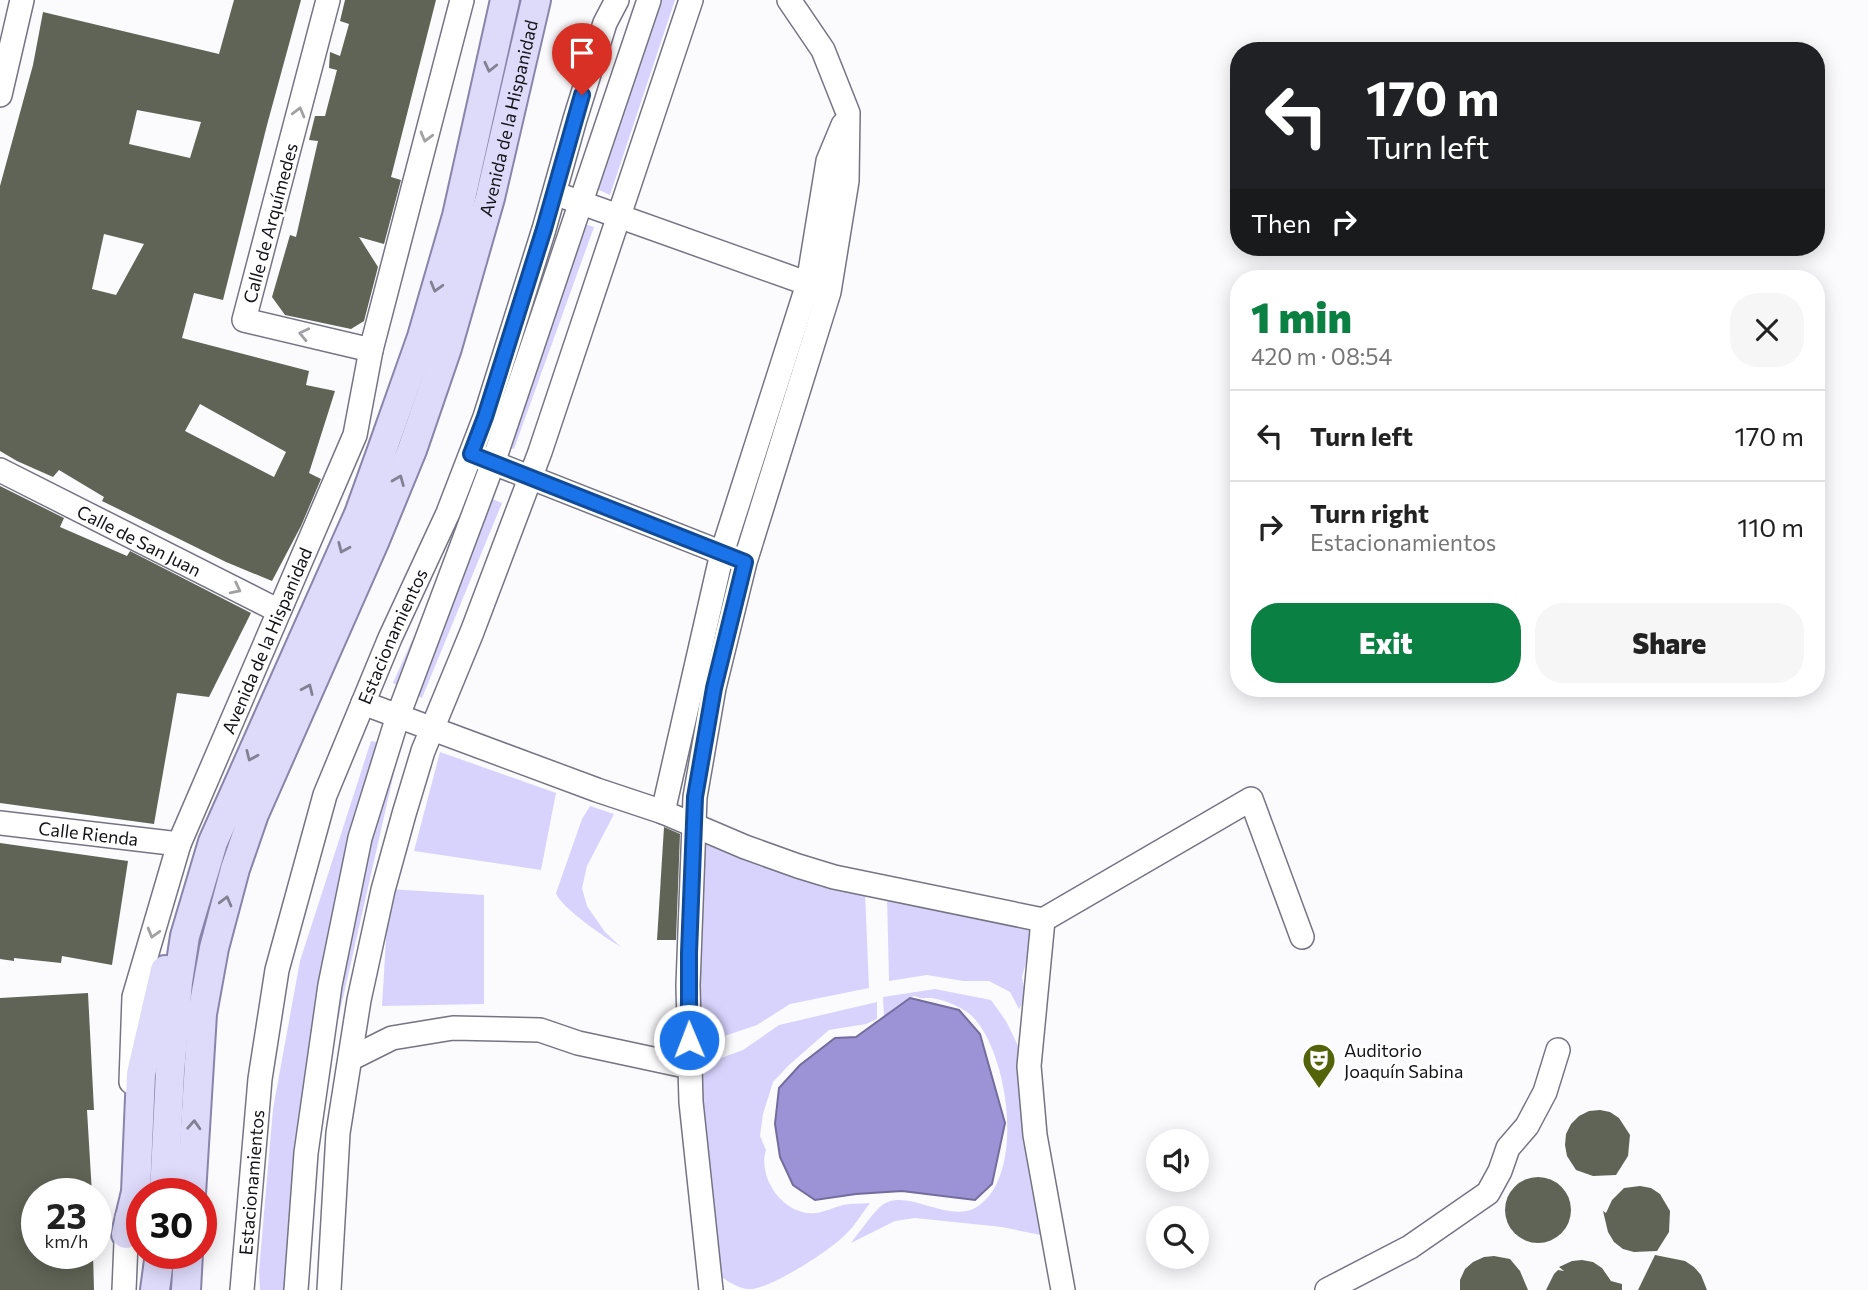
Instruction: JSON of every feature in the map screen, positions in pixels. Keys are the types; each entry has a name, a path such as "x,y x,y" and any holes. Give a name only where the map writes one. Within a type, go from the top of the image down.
{"main road":[{"name":"Avenida de la Hispanidad","path":"165,1178 178,982 185,936 198,890 213,842 359,514 413,362 457,216 505,0"},
{"name":"Avenida de la Hispanidad","path":"192,1178 202,1014 214,948 235,869 254,814 375,540 421,425 447,348 490,198 536,0"},
{"path":"137,1178 141,1074 181,903 198,890"},
{"path":"155,1290 158,1269"},
{"path":"186,1290 187,1269"}],"street":[{"path":"0,94 6,48 22,0"},
{"name":"Calle de Arquímedes","path":"328,0 244,320 371,350"},
{"name":"Avenida de la Hispanidad","path":"128,1178 134,997 179,844 355,435 371,350 462,0"},
{"name":"Estacionamientos","path":"242,1290 260,1079 277,970 325,795 390,638 448,513 485,417 601,35 617,0"},
{"path":"296,1290 306,1153 330,985 360,838 398,716 493,463 649,0"},
{"path":"342,1290 329,1280 338,1133 359,1000 383,890 432,729 530,478 691,0"},
{"path":"709,1288 692,1115 690,1067 688,975 695,797 714,688 745,562 847,181 848,113 823,50 789,0"},
{"path":"554,193 818,288"},
{"path":"663,812 722,553 818,288"},
{"path":"471,454 745,562"},
{"name":"Calle de San Juan","path":"0,470 279,611"},
{"path":"363,703 663,812 745,847 834,877 1043,920 1251,799 1302,937"},
{"name":"Calle Rienda","path":"0,823 179,844"},
{"path":"1043,920 1029,1066 1035,1135 1063,1290"},
{"path":"350,1059 393,1038 453,1028 540,1030 578,1043 690,1067"},
{"path":"1327,1290 1410,1247 1488,1193 1508,1148 1527,1126 1545,1091 1558,1050"},
{"name":"Avenida de la Hispanidad","path":"124,1290 126,1234"}],"shaded area":[{"path":"646,0 675,0 610,195 584,183"},
{"path":"570,219 594,227 514,449 491,441"},
{"path":"478,493 502,503 422,698 393,683"},
{"path":"371,741 400,746 314,1126 308,1290 260,1290 259,1271 273,1109 300,961"},
{"path":"440,752 556,793 541,870 414,851"},
{"path":"590,806 614,814 587,866 582,888 587,906 605,932 621,947 575,914 556,893 582,819"},
{"path":"702,838 780,872 865,892 869,988 790,1004 757,1025 698,1045"},
{"path":"389,889 484,895 484,1004 382,1006"},
{"path":"887,895 1030,925 1029,951 1022,977 1026,998 1019,1009 1010,992 989,981 963,981 927,975 889,981"},
{"path":"935,989 991,1000 1006,1021 1026,1062 1050,1237 1002,1227 915,1218 895,1221 851,1243 878,1209 891,1201 914,1202 951,1211 975,1208 991,1193 1002,1171 1007,1144 1003,1085 985,1034 972,1016 946,1002 915,996 884,1016 883,997"},
{"path":"910,998 959,1010 980,1034 1005,1123 992,1184 975,1200 902,1191 815,1200 793,1185 780,1157 775,1124 779,1088 800,1065 835,1038 856,1037"},
{"path":"877,1002 877,1019 866,1024 829,1030 773,1082 763,1114 760,1136 766,1150 764,1161 770,1184 776,1194 794,1209 816,1213 846,1204 870,1203 846,1234 801,1267 760,1287 747,1289 735,1285 721,1277 696,1080 721,1058 743,1050 779,1025"}],"building":[{"path":"234,0 301,0 223,300 194,293 182,338 309,371 306,385 335,391 309,473 321,479 301,526 272,581 226,562 102,501 104,497 59,470 53,477 0,451 0,186 33,65 43,12 219,54","holes":["137,110 201,122 190,158 129,144","104,234 144,244 116,295 92,289","200,404 286,452 274,477 185,431"]},
{"path":"345,0 436,0 391,177 401,180 384,244 359,237 378,267 364,321 351,329 285,315 272,297 290,235 296,237 318,141 309,140 315,116 325,116 337,70 329,68 330,52 340,56 349,24 340,21"},
{"path":"0,486 64,518 60,527 127,556 130,551 251,613 209,697 177,693 154,824 0,803"},
{"path":"664,827 680,834 676,940 657,940"},
{"path":"0,843 128,861 112,965 62,956 61,963 0,959"},
{"path":"88,993 94,1110 87,1110 91,1178 21,1178 21,1269 93,1269 94,1290 0,1290 0,998"},
{"path":"1600,1110 1619,1118 1630,1135 1628,1156 1616,1175 1593,1176 1576,1170 1567,1156 1566,1134 1571,1124 1589,1111"},
{"path":"1538,1177 1551,1180 1561,1187 1568,1197 1571,1210 1568,1223 1561,1233 1551,1240 1538,1243 1525,1240 1515,1233 1508,1223 1505,1210 1508,1197 1515,1187 1525,1180"},
{"path":"1624,1188 1651,1188 1660,1194 1670,1211 1669,1232 1657,1251 1634,1252 1623,1249 1614,1242 1608,1232 1603,1211 1606,1213 1612,1200"},
{"path":"1655,1255 1685,1261 1694,1267 1701,1275 1707,1290 1638,1290"},
{"path":"1484,1257 1510,1259 1520,1271 1528,1290 1460,1290 1460,1280 1465,1269"},
{"path":"1582,1260 1593,1262 1602,1268 1611,1281 1622,1284 1622,1290 1546,1290 1554,1274 1558,1270 1564,1271 1559,1267"}],"place":[{"name":"Auditorio Joaquín Sabina","path":"1319,1090"}],"route":[{"path":"582,95 544,229 471,454 745,562 714,688 695,797 688,985 689,1040"}]}
